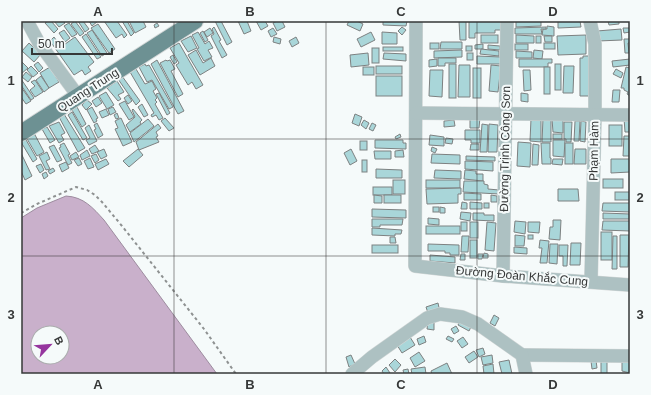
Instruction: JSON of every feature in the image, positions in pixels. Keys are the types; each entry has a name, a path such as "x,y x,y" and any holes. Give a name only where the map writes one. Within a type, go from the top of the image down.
{"main road":[{"name":"Quang Trung","path":"21,133 195,21"}],"street":[{"path":"27,21 39,43 78,96"},
{"path":"416,21 416,113 630,115"},
{"name":"Đường Trịnh Công Sơn","path":"503,276 507,21"},
{"name":"Phạm Hàm","path":"590,21 595,44 591,282"},
{"name":"Đường Đoàn Khắc Cung","path":"416,113 415,266 503,276 630,285"},
{"path":"352,374 372,357 427,318 440,314 462,317 478,324 522,355 630,356"},
{"path":"522,355 526,374"}],"path":[{"path":"21,213 37,204 76,187 87,190 95,195 122,226 204,330 236,374"}],"shaded area":[{"path":"66,196 78,198 92,207 104,220 217,374 21,374 21,218 37,208"}],"building":[{"path":"51,21 58,29 54,33 45,23"},
{"path":"54,21 63,21 65,23 59,27"},
{"path":"75,21 84,33 80,36 71,24"},
{"path":"78,21 83,21 89,29 85,32"},
{"path":"89,21 98,21 92,26"},
{"path":"104,21 117,21 127,35 124,38 122,34 116,38"},
{"path":"122,21 127,21 134,33 131,36"},
{"path":"129,21 143,21 146,27 135,33"},
{"path":"215,21 221,21 232,42 227,45"},
{"path":"238,21 247,21 251,31 244,34"},
{"path":"256,21 265,21 268,26 261,30"},
{"path":"282,21 285,27 277,31 273,23"},
{"path":"349,21 357,21 363,24 360,31 347,25"},
{"path":"383,21 407,21 406,26 383,25"},
{"path":"459,21 466,21 466,40 460,40"},
{"path":"469,21 501,21 501,30 495,30 495,33 475,33 475,38 469,38"},
{"path":"516,21 541,21 541,26 516,27"},
{"path":"558,21 580,21 581,27 558,28"},
{"path":"608,21 619,21 619,24 609,25"},
{"path":"69,23 77,34 72,37 64,26"},
{"path":"157,23 159,26 155,28 154,25"},
{"path":"98,24 115,49 109,53 91,28"},
{"path":"547,26 554,27 554,36 542,35 543,29 547,29"},
{"path":"214,27 221,40 219,41 227,55 222,58 211,36 214,34 212,29"},
{"path":"402,27 406,30 402,35 398,31"},
{"path":"546,27 546,29 541,29 542,34 515,34 515,28"},
{"path":"210,28 213,33 207,37 204,32"},
{"path":"273,28 277,34 271,37 268,31"},
{"path":"623,28 630,28 630,32 624,33"},
{"path":"621,29 622,40 598,41 597,31"},
{"path":"64,30 70,38 65,42 59,33"},
{"path":"92,30 107,53 102,56 87,33"},
{"path":"203,31 208,40 205,42 200,33"},
{"path":"198,32 205,44 209,41 213,48 208,50 212,57 204,61 197,49 199,48 192,35"},
{"path":"371,32 375,40 361,47 357,39"},
{"path":"382,32 397,33 397,44 382,44"},
{"path":"86,34 101,57 97,59 82,37"},
{"path":"481,35 498,35 498,43 481,43"},
{"path":"516,35 534,36 534,43 516,43"},
{"path":"586,35 586,54 558,55 557,36"},
{"path":"191,36 197,48 188,52 181,41"},
{"path":"536,36 541,36 541,43 536,43"},
{"path":"544,36 552,36 552,42 545,42"},
{"path":"54,37 61,47 75,37 94,62 88,67 91,71 85,75 82,70 74,75 50,41"},
{"path":"274,37 281,39 280,44 273,42"},
{"path":"296,37 299,43 292,47 289,41"},
{"path":"624,39 630,39 630,43 628,43 629,53 625,53"},
{"path":"441,42 462,42 462,49 440,49"},
{"path":"29,43 41,54 34,62 22,51"},
{"path":"179,43 203,85 196,89 192,82 188,85 176,65 179,63 170,48"},
{"path":"430,43 439,43 439,49 430,49"},
{"path":"544,43 555,43 555,49 544,49"},
{"path":"483,44 483,49 475,49 475,45"},
{"path":"515,44 528,44 528,50 515,50"},
{"path":"488,45 500,46 500,50 488,49"},
{"path":"466,46 472,46 472,51 466,51"},
{"path":"383,47 403,47 403,51 383,51"},
{"path":"372,48 379,48 379,63 372,63"},
{"path":"481,49 499,51 499,56 480,54"},
{"path":"196,50 203,63 211,58 215,66 200,75 188,55"},
{"path":"462,50 462,57 434,58 434,51"},
{"path":"534,50 543,51 542,59 533,58"},
{"path":"516,51 532,52 532,58 516,58"},
{"path":"368,53 369,65 351,67 350,55"},
{"path":"384,53 406,54 406,61 383,59"},
{"path":"467,53 473,53 473,60 467,60"},
{"path":"173,55 177,62 174,64 170,57"},
{"path":"477,56 501,57 501,64 477,64"},
{"path":"583,56 589,56 591,96 580,96 580,58 583,58"},
{"path":"438,58 456,58 456,63 445,63 445,66 438,66"},
{"path":"437,59 437,66 429,67 429,60"},
{"path":"519,59 552,59 552,63 548,63 548,67 519,67"},
{"path":"630,59 630,65 613,67 612,61"},
{"path":"157,60 184,111 178,114 151,64"},
{"path":"170,60 175,69 171,71 183,94 178,97 160,63"},
{"path":"21,61 28,68 21,74"},
{"path":"38,62 43,68 39,72 34,65"},
{"path":"145,64 146,66 149,65 173,107 169,109 152,80 147,82 139,67"},
{"path":"449,64 456,64 456,98 449,98"},
{"path":"555,64 561,64 561,90 555,90"},
{"path":"459,65 470,65 470,97 458,97"},
{"path":"491,65 501,66 498,92 489,91"},
{"path":"31,66 38,73 33,77 27,70"},
{"path":"376,66 402,66 402,74 376,74"},
{"path":"564,66 574,66 573,93 563,93"},
{"path":"50,67 59,82 49,88 40,73"},
{"path":"363,67 374,67 374,75 363,75"},
{"path":"544,67 550,67 550,94 544,94"},
{"path":"626,67 630,68 630,96 624,88 621,88"},
{"path":"473,68 481,68 481,98 473,98"},
{"path":"136,69 145,84 152,81 156,89 153,91 157,98 155,100 157,102 155,104 163,118 159,120 156,115 152,117 151,115 154,113 130,72"},
{"path":"616,69 623,73 621,78 613,74"},
{"path":"430,70 443,70 442,97 429,96"},
{"path":"523,70 530,70 531,90 524,91"},
{"path":"26,72 32,77 28,82 22,77"},
{"path":"41,76 49,88 44,92 36,80"},
{"path":"122,76 140,101 136,105 118,79"},
{"path":"376,76 402,76 402,96 376,96"},
{"path":"21,79 34,98 31,100 21,85"},
{"path":"35,80 43,92 35,97 30,90 35,86 31,82"},
{"path":"117,81 124,92 118,95 121,99 118,101 107,88"},
{"path":"21,87 31,101 26,104 21,97"},
{"path":"613,90 620,90 619,102 612,102"},
{"path":"106,92 114,105 107,109 99,96"},
{"path":"159,93 170,113 167,115 156,94"},
{"path":"521,93 528,94 528,102 521,101"},
{"path":"128,95 132,101 128,104 124,98"},
{"path":"98,97 102,103 96,107 92,101"},
{"path":"87,100 92,104 86,110 82,105"},
{"path":"125,101 134,117 129,120 119,104"},
{"path":"142,104 148,115 144,117 138,107"},
{"path":"77,107 86,124 82,127 72,110"},
{"path":"92,107 98,118 94,123 87,110"},
{"path":"113,107 116,112 110,115 108,109"},
{"path":"106,109 109,115 102,118 99,112"},
{"path":"133,109 142,120 140,122 141,124 130,132 126,125 135,117 132,110"},
{"path":"72,112 87,138 83,140 68,115"},
{"path":"117,113 119,118 116,119 114,115"},
{"path":"64,114 85,148 78,152 59,117"},
{"path":"355,114 362,117 359,126 352,123"},
{"path":"470,117 480,117 479,128 470,128"},
{"path":"121,118 132,142 123,146 115,129 118,128 115,121"},
{"path":"165,118 174,128 169,131 161,121"},
{"path":"543,118 551,118 551,142 542,142"},
{"path":"624,118 630,118 630,132 625,132"},
{"path":"148,119 154,126 134,142 130,133"},
{"path":"531,119 541,119 541,142 530,141"},
{"path":"552,119 563,120 563,133 553,132"},
{"path":"364,120 369,123 366,129 361,125"},
{"path":"454,120 455,126 444,127 444,121"},
{"path":"575,121 580,121 579,141 574,141"},
{"path":"581,121 586,122 585,142 580,141"},
{"path":"59,122 65,133 61,135 64,140 59,143 49,126"},
{"path":"564,122 572,122 571,142 566,142 566,139 564,139"},
{"path":"97,123 103,135 98,138 94,130 96,129 94,125"},
{"path":"372,123 376,125 373,131 369,129"},
{"path":"158,124 161,128 156,132 158,136 156,137 159,142 139,150 136,142"},
{"path":"482,124 488,125 487,152 480,152"},
{"path":"489,124 498,125 497,152 488,152"},
{"path":"89,125 97,141 89,145 86,140 90,138 85,128"},
{"path":"609,125 622,125 622,146 609,146"},
{"path":"47,127 55,140 50,143 42,129"},
{"path":"465,130 480,130 480,143 471,143 471,140 465,140"},
{"path":"34,133 44,152 37,156 26,137"},
{"path":"400,134 401,137 396,139 395,137"},
{"path":"553,134 562,134 562,139 553,139"},
{"path":"430,135 444,137 444,146 429,145"},
{"path":"624,136 630,136 630,156 623,156"},
{"path":"25,138 37,159 33,162 21,142"},
{"path":"446,138 453,139 452,144 445,143"},
{"path":"375,140 403,140 403,143 406,143 406,149 375,148"},
{"path":"553,140 565,140 564,157 553,156"},
{"path":"360,141 367,141 367,150 360,150"},
{"path":"518,142 531,143 530,167 517,166"},
{"path":"64,143 70,154 68,155 72,163 68,165 59,148 61,147 60,145"},
{"path":"541,143 550,143 551,164 542,164"},
{"path":"565,143 573,143 573,164 565,164"},
{"path":"471,144 479,144 479,150 470,150"},
{"path":"533,144 539,145 538,165 532,165"},
{"path":"54,145 62,160 57,162 49,147"},
{"path":"95,145 99,151 92,154 89,149"},
{"path":"432,147 437,149 435,153 431,151"},
{"path":"104,149 107,156 101,159 97,152"},
{"path":"138,149 143,155 129,167 123,161"},
{"path":"351,149 357,161 350,165 344,153"},
{"path":"575,149 586,149 586,164 574,164"},
{"path":"87,150 90,156 82,160 80,155"},
{"path":"403,150 404,157 395,157 395,151"},
{"path":"374,151 391,151 391,159 375,159"},
{"path":"47,152 50,159 46,161 50,169 46,170 39,156"},
{"path":"76,152 79,157 72,160 70,156"},
{"path":"21,153 32,176 25,180 21,171"},
{"path":"96,154 99,160 95,163 91,156"},
{"path":"432,154 460,155 460,164 431,163"},
{"path":"466,156 495,157 495,161 466,160"},
{"path":"79,158 82,164 78,166 74,160"},
{"path":"90,158 94,167 88,169 84,161"},
{"path":"106,159 109,164 98,170 95,164"},
{"path":"553,159 563,159 562,165 552,164"},
{"path":"611,159 630,159 630,172 611,173"},
{"path":"362,160 367,160 367,172 362,172"},
{"path":"465,161 493,162 493,171 465,169"},
{"path":"66,162 69,168 62,172 59,165"},
{"path":"41,164 44,170 40,173 36,166"},
{"path":"53,168 55,171 50,174 48,171"},
{"path":"376,169 402,170 402,178 376,178"},
{"path":"435,170 461,171 461,179 434,178"},
{"path":"465,170 476,171 476,174 483,174 483,181 464,179"},
{"path":"46,172 48,176 44,179 42,174"},
{"path":"603,179 623,179 623,188 603,188"},
{"path":"393,180 405,180 405,194 393,194"},
{"path":"426,180 460,180 460,188 426,188"},
{"path":"464,181 484,181 484,184 488,185 488,189 499,190 499,194 463,192"},
{"path":"373,187 392,187 392,195 373,195"},
{"path":"461,188 461,194 458,194 458,203 427,204 426,189"},
{"path":"558,189 578,189 579,201 558,201"},
{"path":"615,192 630,192 630,200 615,200"},
{"path":"464,193 481,194 481,200 464,200"},
{"path":"374,195 382,196 382,203 374,203"},
{"path":"384,195 401,195 401,203 384,203"},
{"path":"491,195 497,196 497,202 491,202"},
{"path":"462,202 467,203 467,209 461,209"},
{"path":"470,202 482,203 482,209 470,209"},
{"path":"484,203 489,203 489,208 484,208"},
{"path":"603,203 630,203 630,212 602,211"},
{"path":"433,207 439,207 439,212 433,212"},
{"path":"440,207 445,208 445,213 440,213"},
{"path":"372,209 406,210 406,218 372,217"},
{"path":"461,212 471,213 470,221 460,219"},
{"path":"473,213 494,215 494,221 473,220"},
{"path":"603,213 630,214 630,219 603,219"},
{"path":"428,218 439,219 439,225 428,224"},
{"path":"372,219 403,219 402,225 380,225 380,227 372,227"},
{"path":"553,220 561,220 560,240 549,239 550,227 553,227"},
{"path":"515,221 526,222 525,234 514,232"},
{"path":"603,221 630,221 630,231 602,230"},
{"path":"461,222 467,222 467,231 461,231"},
{"path":"470,222 478,222 478,238 470,238"},
{"path":"487,222 496,223 494,251 485,250"},
{"path":"528,222 540,222 539,233 528,232"},
{"path":"426,226 460,226 460,234 426,234"},
{"path":"372,228 402,230 401,234 395,234 395,236 372,235"},
{"path":"601,232 612,232 612,260 601,260"},
{"path":"515,235 525,236 524,246 515,246"},
{"path":"528,235 533,235 533,239 528,239"},
{"path":"620,235 629,235 628,267 620,267"},
{"path":"462,236 469,236 468,252 461,252"},
{"path":"613,236 617,236 617,269 612,269"},
{"path":"390,237 395,237 396,243 390,243"},
{"path":"470,240 477,240 477,258 470,258"},
{"path":"540,240 549,241 547,263 540,263 542,248 539,248"},
{"path":"571,243 581,243 580,265 570,265"},
{"path":"428,244 459,245 459,255 450,255 450,253 445,253 445,251 428,251"},
{"path":"550,244 558,244 557,264 549,263"},
{"path":"372,245 398,245 398,253 372,253"},
{"path":"559,245 568,245 567,266 563,266 563,256 559,256"},
{"path":"514,247 527,248 527,254 514,253"},
{"path":"484,253 488,254 488,258 483,258"},
{"path":"461,254 465,254 465,260 460,260"},
{"path":"478,254 483,254 482,259 478,259"},
{"path":"430,255 455,257 455,263 430,261"},
{"path":"438,303 440,312 429,316 426,307"},
{"path":"494,315 499,318 495,326 490,323"},
{"path":"461,319 472,325 469,331 458,325"},
{"path":"428,322 434,322 434,330 427,329"},
{"path":"456,326 459,331 454,334 451,329"},
{"path":"424,336 426,342 419,345 417,339"},
{"path":"448,336 454,339 452,342 446,339"},
{"path":"410,337 415,345 402,353 397,345"},
{"path":"463,337 468,344 462,348 457,341"},
{"path":"483,348 485,354 479,357 476,350"},
{"path":"474,351 478,357 469,363 465,357"},
{"path":"419,352 425,361 415,367 410,358"},
{"path":"351,355 355,364 349,367 346,357"},
{"path":"492,355 493,363 483,365 481,357"},
{"path":"395,359 401,365 395,372 389,365"},
{"path":"622,359 630,363 630,373 622,371"},
{"path":"509,360 512,374 502,374 499,362"},
{"path":"596,360 597,368 592,369 591,361"},
{"path":"601,361 607,361 607,374 601,374"},
{"path":"447,363 452,374 432,374 431,371"},
{"path":"493,364 494,374 484,374 483,366"},
{"path":"386,367 390,373 384,374 382,371"},
{"path":"425,367 426,374 412,374 411,369"},
{"path":"408,369 409,374 404,374 403,370"}]}
